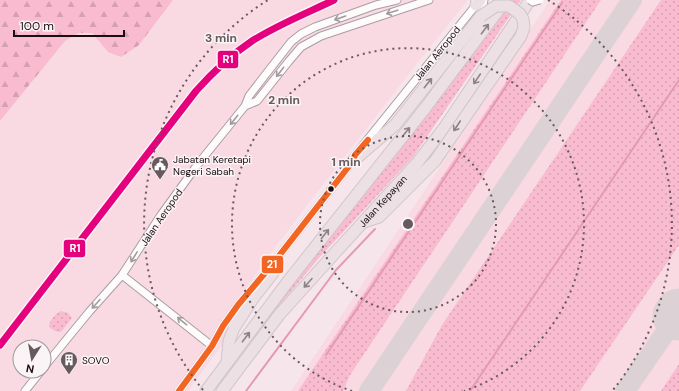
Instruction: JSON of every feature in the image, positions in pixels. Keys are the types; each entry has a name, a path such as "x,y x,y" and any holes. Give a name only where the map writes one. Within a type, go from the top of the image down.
{"highway":[{"path":"206,391 289,280 426,106 506,0"},
{"name":"Jalan Kepayan","path":"222,391 279,315 417,163 444,128 530,0"},
{"path":"353,162 395,125 481,16 496,6 504,5 509,6 520,14 524,27 521,36 435,161 378,218 363,223"},
{"path":"227,363 229,341 234,328 272,273 275,261"}],"street":[{"path":"245,106 249,96 270,68 291,42 301,34 315,27 376,5 397,0"},
{"name":"Jalan Aeropod","path":"52,357 122,275 160,214 198,164 245,106 257,101 296,53 309,42 336,30 429,0"},
{"path":"530,0 533,2 540,0"},
{"path":"479,1 481,16"},
{"name":"Jalan Aeropod","path":"179,391 212,346 223,326 238,305 275,261 353,162 355,155 479,1"},
{"path":"122,275 212,346"},
{"path":"25,391 35,379"}],"shaded area":[{"path":"173,0 468,0 304,209 235,302 238,307 223,344 188,391 0,391 0,121 65,41 79,33 92,33 108,52 139,45"},
{"path":"550,0 679,0 679,391 291,391 391,241"}],"green space":[{"path":"0,0 173,0 139,45 121,57 108,52 92,33 79,33 65,41 0,121"},
{"path":"513,0 521,0 413,157 319,258 267,320 213,391 211,391 314,254 487,36"},
{"path":"561,0 601,0 350,375 343,391 298,391"},
{"path":"661,0 679,0 679,245 580,391 406,391 442,325"},
{"path":"61,311 68,313 72,318 61,332 55,331 49,327 53,318"},
{"path":"679,364 679,391 661,391"}],"waterway":[{"path":"326,355 562,3"},
{"path":"470,391 679,80"},
{"path":"246,391 336,270 375,229"}],"taxiway":[{"path":"369,391 632,0"},
{"path":"625,391 677,316"}],"transit line":[{"name":"R1","path":"0,345 196,91 209,77 244,46 252,41 282,24 334,0"},
{"name":"21","path":"179,391 212,346 223,326 238,305 275,261 368,140"}],"place":[{"name":"Jabatan Keretapi Negeri Sabah","path":"160,180"},
{"name":"SOVO","path":"69,375"}]}
